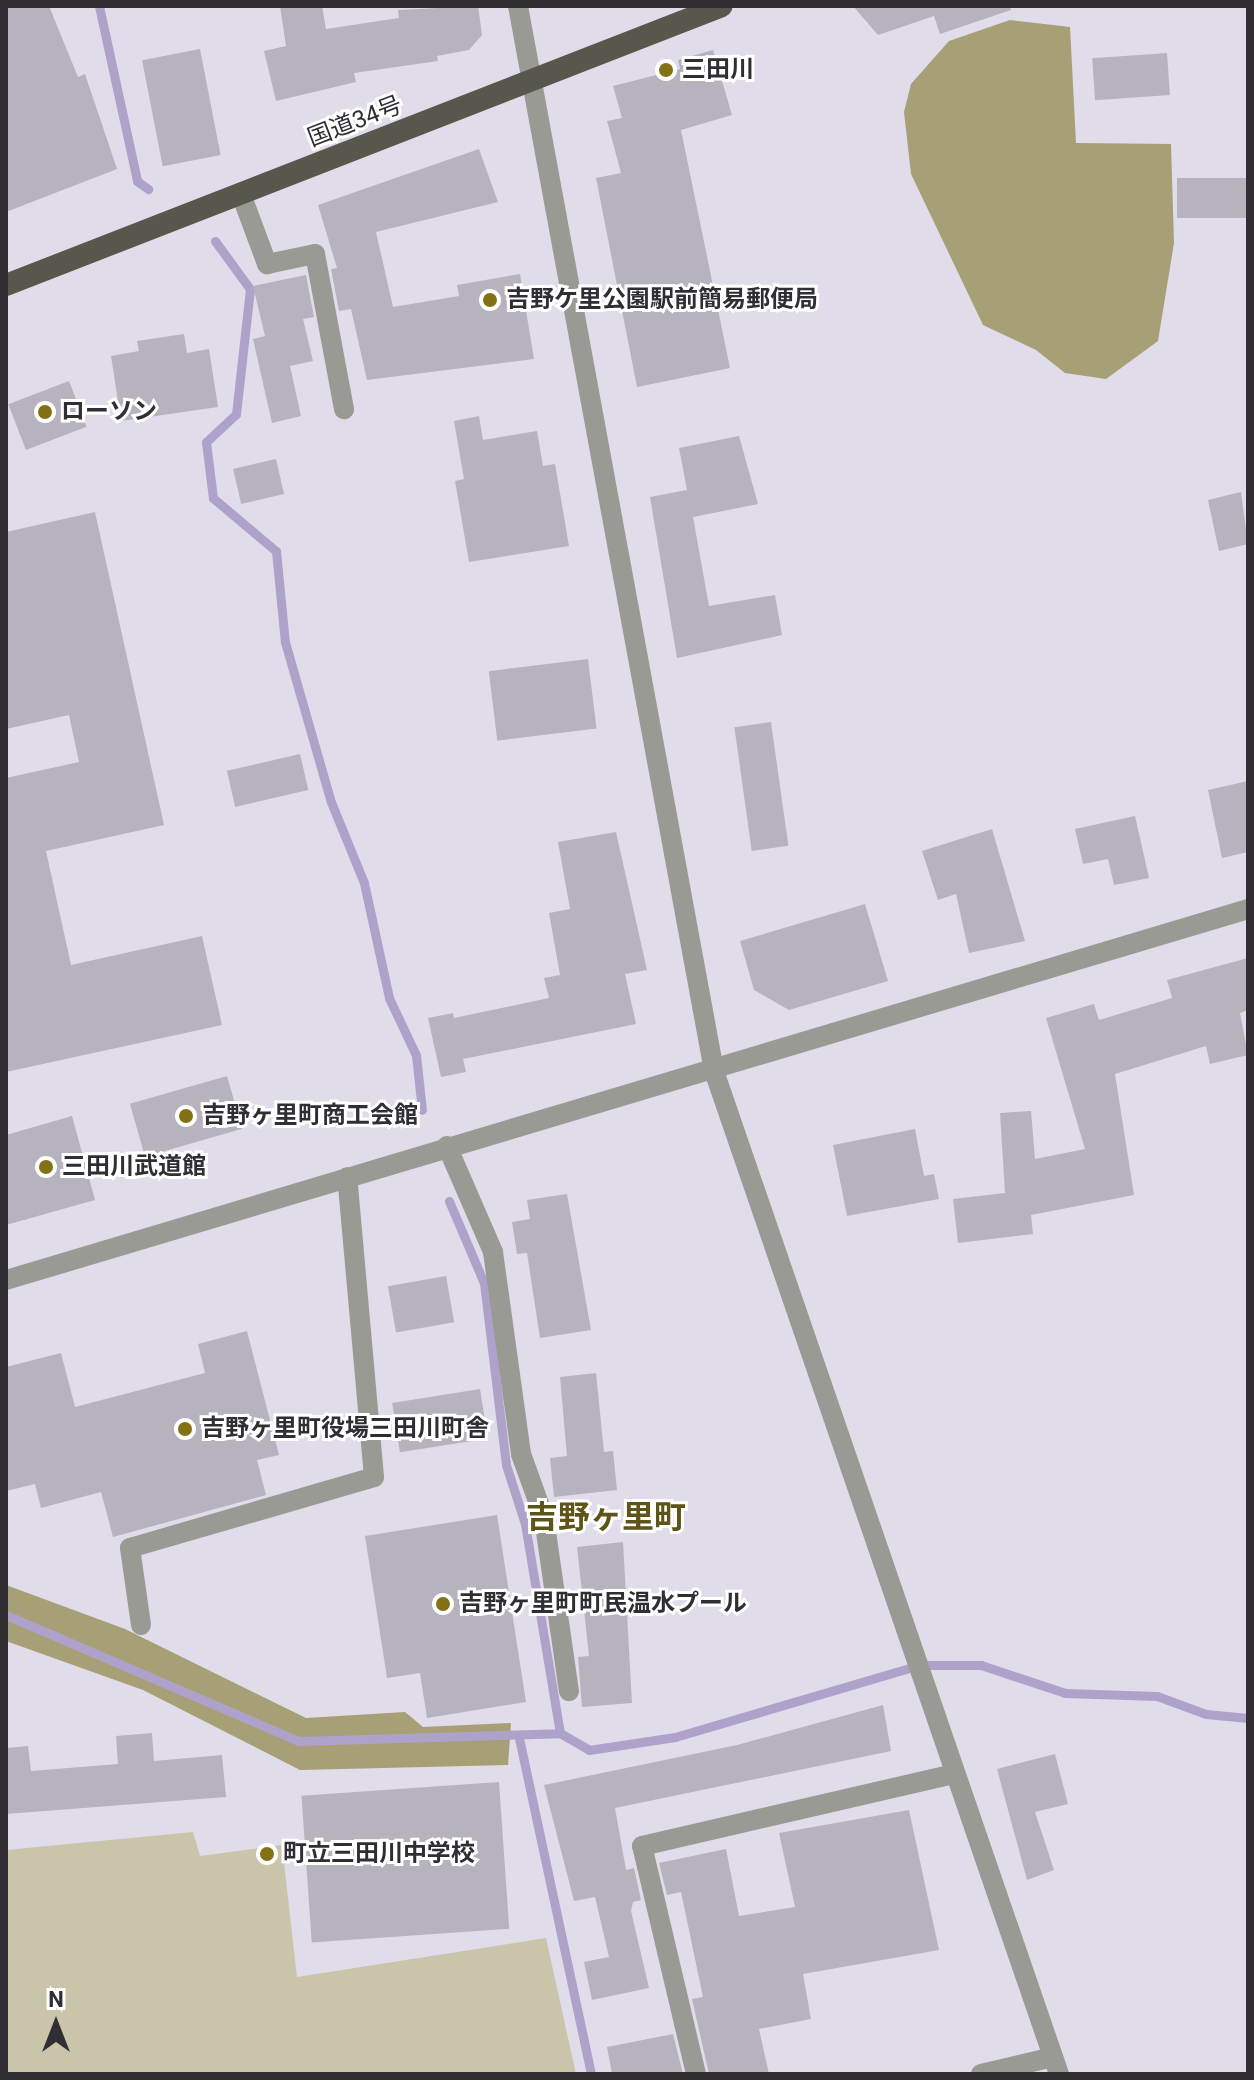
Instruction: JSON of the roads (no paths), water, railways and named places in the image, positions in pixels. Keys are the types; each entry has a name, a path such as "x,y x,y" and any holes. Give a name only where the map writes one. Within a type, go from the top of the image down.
{"highway":[{"name":"国道34号","path":"6,285 722,6"}],"street":[{"path":"518,6 714,1071 1056,2066 981,2074"},
{"path":"241,194 267,264 315,254 344,409"},
{"path":"6,1280 1248,909"},
{"path":"447,1146 493,1252 521,1454 544,1518 569,1691"},
{"path":"141,1625 130,1548 374,1477 347,1177"},
{"path":"696,2074 642,1846 954,1774"}],"waterway":[{"path":"99,6 137,181 148,189"},
{"path":"215,241 250,289 236,414 206,442 213,498 276,551 285,642 331,802 364,883 389,998 416,1055 422,1110"},
{"path":"449,1201 484,1283 506,1465 525,1524 560,1733"},
{"path":"6,1615 298,1741 560,1733 589,1750 675,1737 920,1665 981,1665 1065,1693 1157,1696 1206,1714 1248,1718"},
{"path":"519,1738 591,2074"}],"place":[{"name":"三田川","path":"666,70"},
{"name":"吉野ケ里公園駅前簡易郵便局","path":"490,300"},
{"name":"ローソン","path":"45,412"},
{"name":"吉野ヶ里町商工会館","path":"186,1116"},
{"name":"三田川武道館","path":"46,1167"},
{"name":"吉野ヶ里町役場三田川町舎","path":"185,1429"},
{"name":"吉野ヶ里町町民温水プール","path":"443,1604"},
{"name":"町立三田川中学校","path":"267,1854"}],"district":[{"name":"吉野ヶ里町","path":"606,1517"}]}
